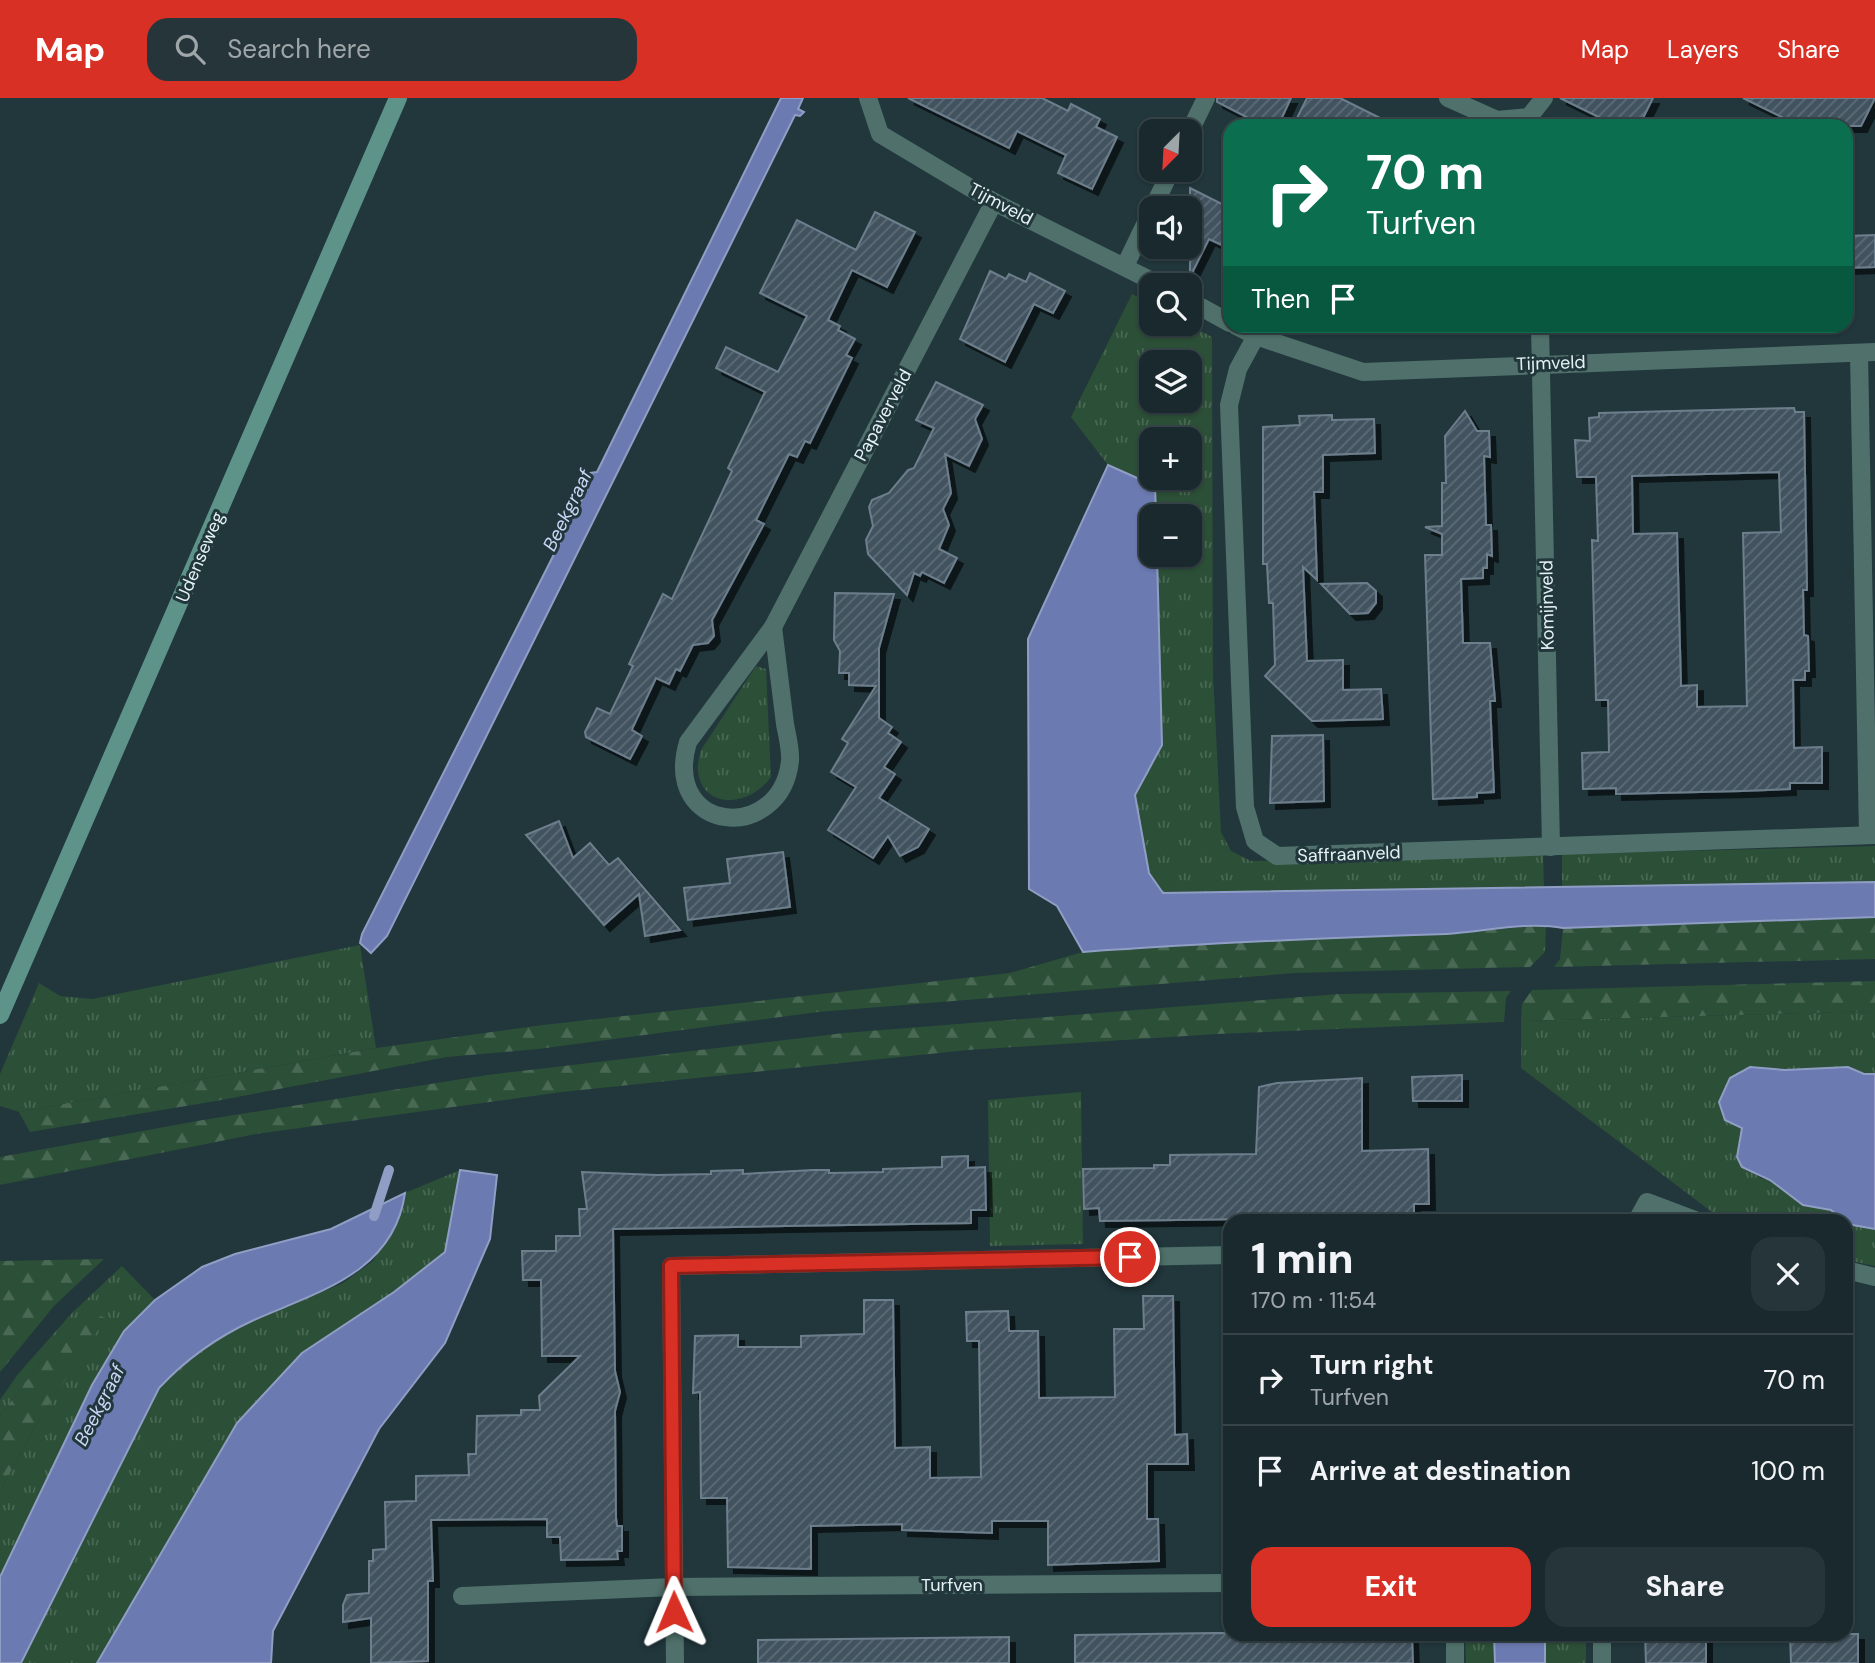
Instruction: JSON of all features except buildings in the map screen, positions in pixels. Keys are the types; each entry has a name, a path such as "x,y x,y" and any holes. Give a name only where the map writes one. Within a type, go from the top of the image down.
{"main road":[{"name":"Udenseweg","path":"0,1015 398,98"}],"street":[{"name":"Tijmveld","path":"868,98 880,134 994,202 1139,274"},
{"path":"1196,119 1206,98"},
{"path":"1448,98 1495,119"},
{"path":"1530,119 1544,98"},
{"name":"Papaverveld","path":"773,627 790,760 782,789 765,808 741,818 726,818 708,812 692,798 683,781 681,764 688,743 773,627 994,202"},
{"path":"1125,266 1139,236"},
{"path":"1202,308 1223,319"},
{"name":"Tijmveld","path":"1250,333 1363,372 1542,363 1867,353"},
{"name":"Komijnveld","path":"1540,333 1551,847"},
{"name":"Saffraanveld","path":"1256,336 1238,369 1229,405 1245,807 1255,841 1277,856 1872,835"},
{"path":"1867,353 1872,835"},
{"path":"1640,1214 1647,1202 1679,1214"},
{"path":"674,1663 671,1266 1223,1255"},
{"path":"1853,1272 1875,1277"},
{"name":"Turfven","path":"462,1596 673,1587 1223,1583"},
{"path":"1455,1641 1455,1663"},
{"path":"1602,1641 1602,1663"}],"green space":[{"path":"1132,294 1139,298 1139,336 1202,336 1202,332 1212,337 1213,674 1221,832 1231,851 1251,861 1543,854 1544,887 1185,895 1163,893 1149,873 1135,795 1162,745 1157,567 1202,567 1202,504 1156,504 1155,490 1202,490 1202,427 1139,427 1139,479 1108,465 1071,417"},
{"path":"756,666 766,669 771,777 759,789 745,797 732,800 719,798 708,792 701,782 698,768 701,750"},
{"path":"1875,846 1875,882 1562,887 1562,854"},
{"path":"1875,917 1875,959 1554,967 1560,959 1563,928"},
{"path":"1546,925 1545,952 1530,967 1295,973 818,1012 538,1049 447,1057 216,1101 30,1132 19,1112 376,1048 543,1025 1010,973 1083,952 1239,940 1457,933"},
{"path":"360,945 376,1048 19,1112 0,1106 0,1074 39,983 60,996 92,999"},
{"path":"1875,981 1875,1011 1521,1021 1522,1004 1532,990"},
{"path":"1511,991 1506,998 1504,1022 1217,1034 968,1050 562,1092 256,1134 0,1185 0,1157 203,1120 487,1075 844,1033 1339,994"},
{"path":"1875,1011 1875,1074 1864,1074 1848,1067 1785,1070 1750,1067 1742,1142 1737,1157 1760,1178 1770,1180 1803,1205 1831,1210 1836,1214 1712,1212 1521,1068 1521,1021"},
{"path":"1081,1092 1083,1244 990,1246 988,1100"},
{"path":"460,1170 445,1252 237,1423 97,1663 21,1663 159,1388 184,1361 215,1341 253,1321 343,1283 373,1261 404,1205 405,1193"},
{"path":"1853,1224 1875,1229 1875,1266 1853,1261"},
{"path":"104,1259 54,1306 0,1372 0,1261"},
{"path":"122,1266 155,1300 124,1331 92,1385 0,1576 0,1491 39,1420 105,1318 40,1363 0,1416 0,1400 18,1374 72,1313"},
{"path":"89,1312 106,1318 39,1420 0,1491 0,1416 40,1363"},
{"path":"1465,1641 1494,1641 1495,1663 1466,1663"},
{"path":"1545,1641 1586,1641 1586,1663 1545,1663"}],"water":[{"path":"781,98 803,98 798,109 804,112 800,116 795,115 387,936 371,953 360,943 362,934 589,485 584,480 590,473 597,472"},
{"path":"1108,465 1139,479 1139,490 1155,490 1156,504 1139,504 1139,567 1157,567 1162,745 1135,795 1149,873 1163,893 1875,882 1875,917 1563,928 1519,926 1446,934 1083,952 1057,906 1029,889 1028,639"},
{"path":"1750,1067 1785,1070 1848,1067 1864,1074 1875,1074 1875,1229 1853,1225 1853,1214 1836,1214 1831,1210 1803,1205 1770,1180 1742,1167 1737,1157 1742,1128 1725,1120 1719,1102 1730,1078"},
{"path":"460,1170 497,1175 490,1239 445,1343 379,1429 273,1631 271,1663 97,1663 237,1423 302,1353 394,1292 445,1252"},
{"path":"405,1193 398,1220 386,1243 369,1261 327,1289 254,1320 215,1341 180,1367 159,1388 21,1663 0,1663 0,1577 92,1385 124,1331 155,1300 202,1267 235,1254 331,1229"},
{"path":"1494,1641 1545,1641 1545,1663 1495,1663"}],"waterway":[{"name":"Beekgraaf","path":"374,1216 389,1170"}],"route":[{"path":"674,1612 671,1266 1130,1257"}]}
